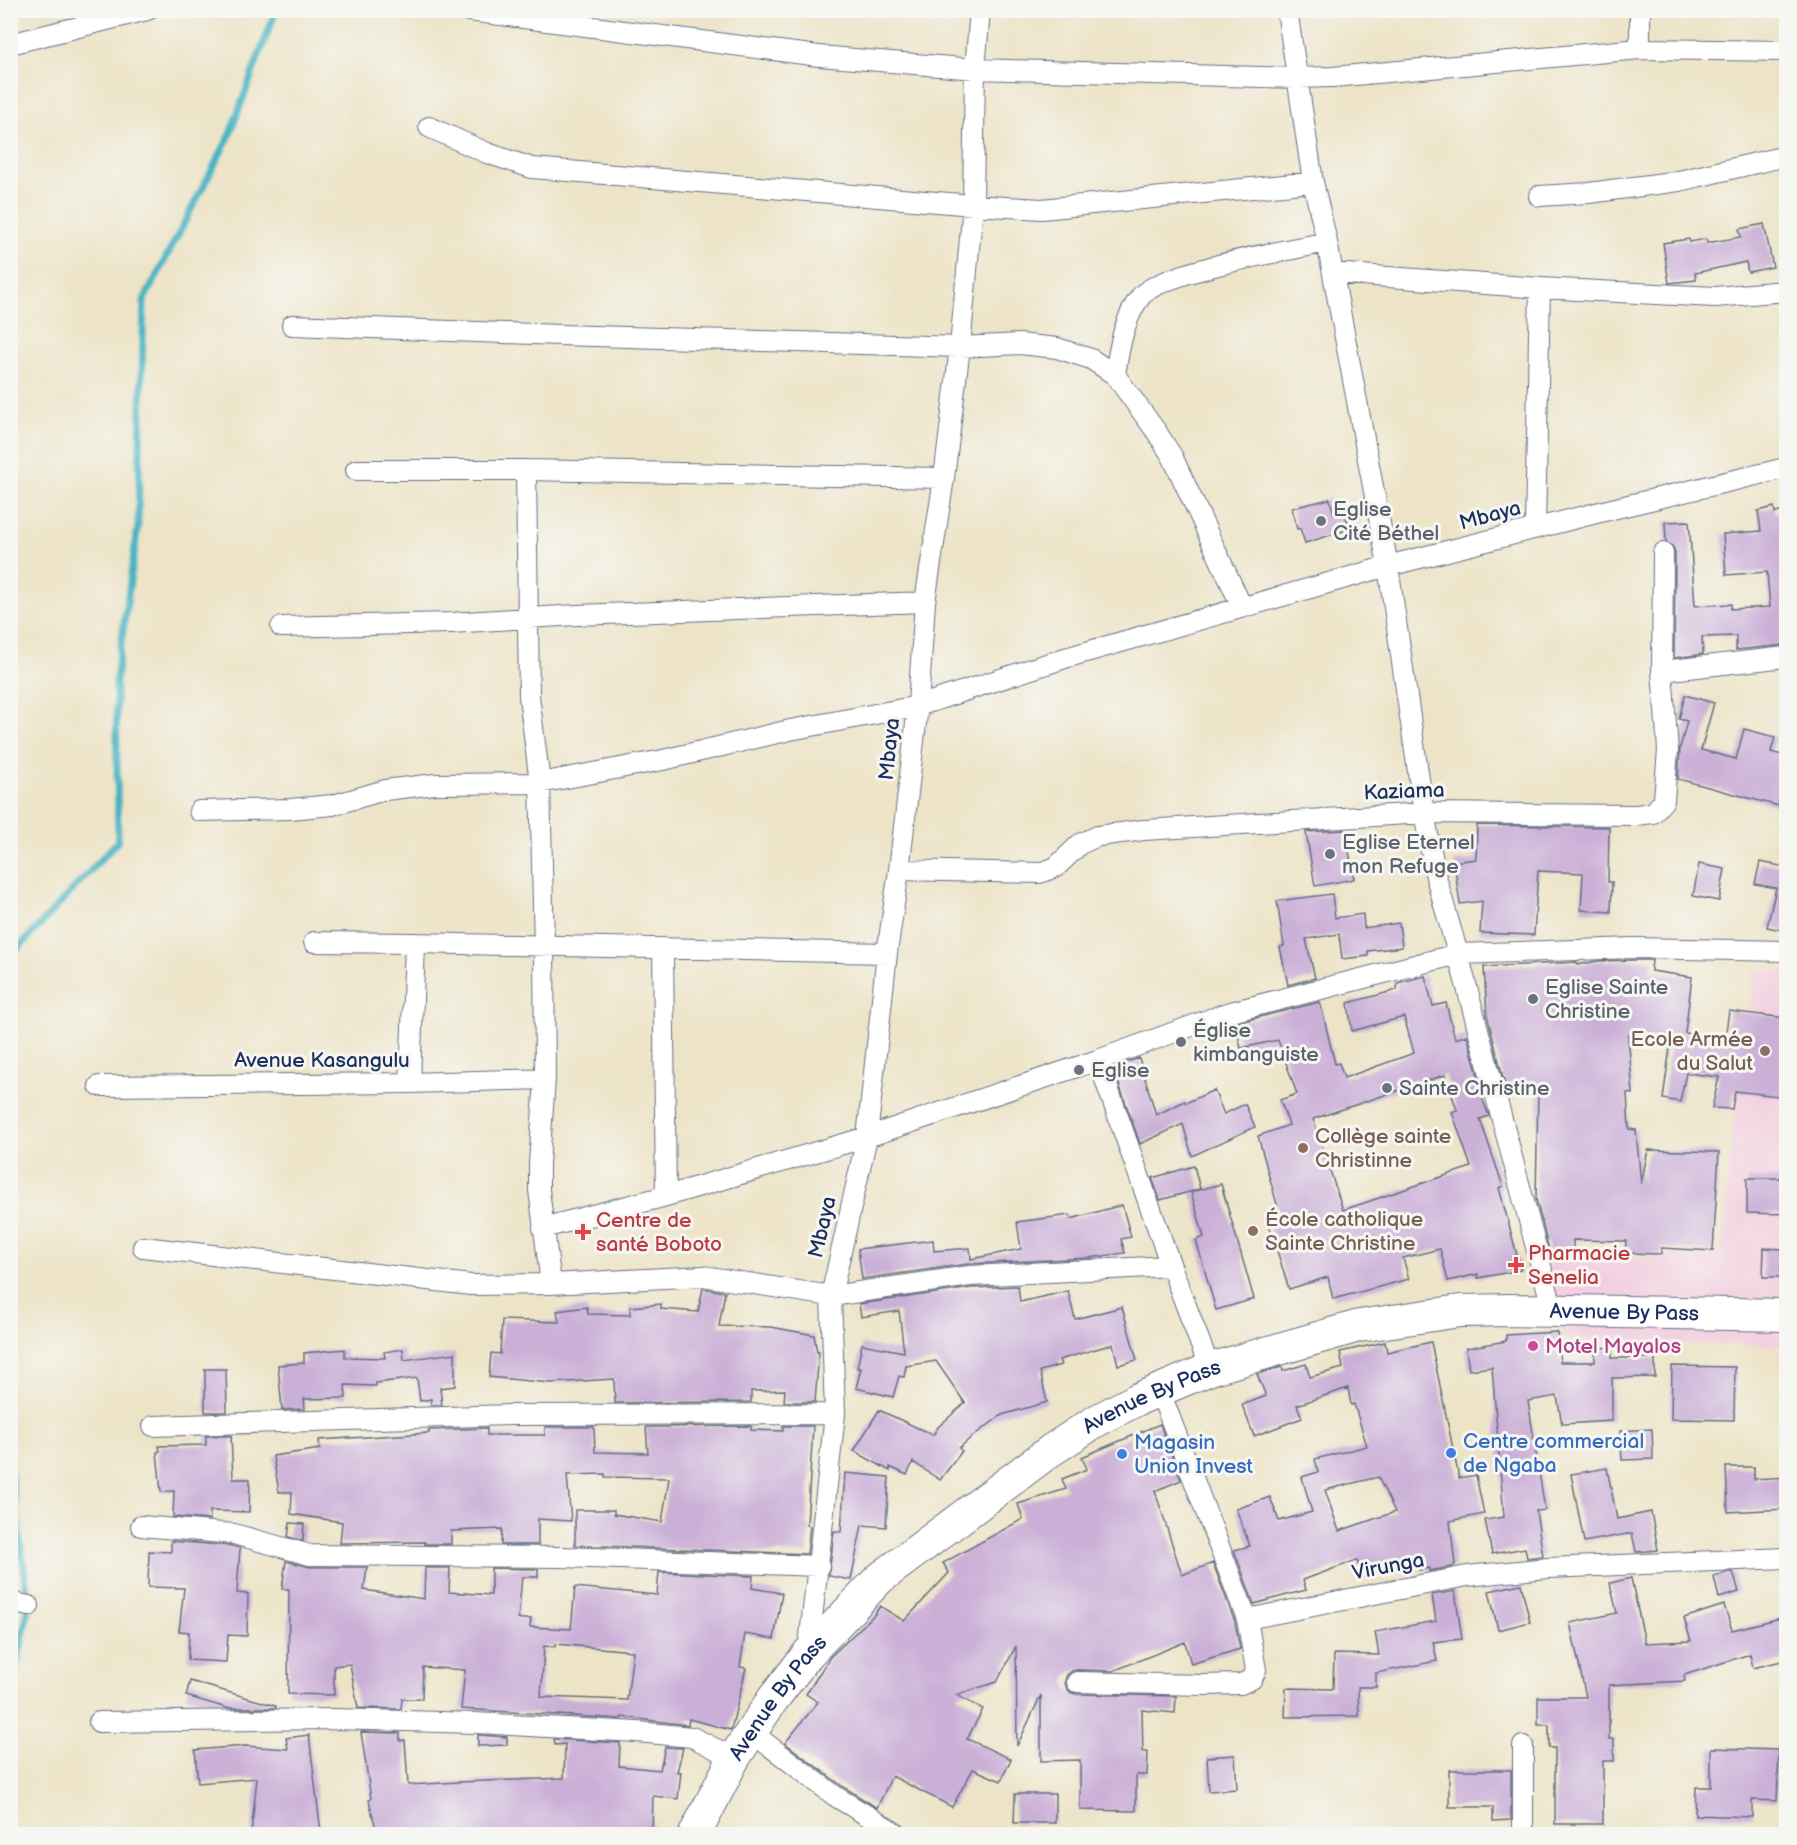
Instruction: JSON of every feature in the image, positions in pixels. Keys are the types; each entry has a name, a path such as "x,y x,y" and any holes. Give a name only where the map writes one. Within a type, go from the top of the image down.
{"highway":[{"name":"Avenue By Pass","path":"695,1834 734,1758 773,1699 808,1654 879,1579 1050,1451 1096,1421 1159,1389 1210,1369 1359,1326 1460,1311 1786,1315"}],"street":[{"path":"10,44 147,10"},
{"path":"199,812 333,805 385,790 435,784 540,783 663,760 790,729 918,706 926,602 960,347 973,206 975,69 980,10"},
{"path":"1287,10 1313,182 1327,242 1388,566 1424,813 1436,876 1553,1311"},
{"path":"1640,10 1640,49"},
{"path":"469,11 819,56 975,69 1296,78 1333,77 1640,49 1786,51"},
{"path":"429,127 487,153 532,168 973,206 1042,209 1313,182"},
{"path":"1539,196 1589,193 1679,181 1786,156"},
{"path":"1115,375 1121,340 1131,314 1142,295 1157,285 1203,269 1327,242"},
{"path":"1333,273 1540,288 1715,297 1786,291"},
{"path":"1535,528 1540,288"},
{"path":"292,325 960,347 1020,344 1057,348 1091,359 1115,375 1156,431 1172,456 1242,607"},
{"name":"Mbaya","path":"808,1654 836,1414 831,1296 867,1137 918,706 1065,658 1388,566 1786,468"},
{"path":"356,470 526,470 944,478"},
{"path":"526,470 528,696 540,783 544,947 545,1079 539,1190 550,1284"},
{"name":"Kaziama","path":"899,870 1040,873 1056,867 1080,844 1098,836 1144,831 1424,813 1636,815 1653,813 1664,800 1668,750 1662,671 1663,553"},
{"path":"281,627 450,623 926,602"},
{"path":"1662,671 1786,657"},
{"path":"314,942 887,953"},
{"path":"410,1083 415,943"},
{"path":"543,1228 666,1196 867,1137 1098,1060 1227,1013 1458,954 1634,948 1786,951"},
{"path":"663,949 666,1196"},
{"path":"1098,1060 1210,1369"},
{"name":"Avenue Kasangulu","path":"99,1086 410,1083 545,1079"},
{"path":"143,1247 471,1285 550,1284 704,1276 831,1296 970,1276 1171,1266"},
{"path":"1077,1682 1203,1685 1241,1683 1252,1679 1256,1670 1247,1619 1159,1389"},
{"path":"153,1426 511,1414 836,1414"},
{"path":"141,1526 234,1534 310,1555 562,1557 819,1566"},
{"name":"Virunga","path":"1247,1619 1467,1576 1548,1568 1786,1558"},
{"path":"99,1722 333,1719 637,1732 692,1737 734,1758"},
{"path":"751,1732 835,1796 897,1834"},
{"path":"1523,1746 1523,1834"}],"shaded area":[{"path":"1754,970 1786,971 1786,1346 1562,1339 1548,1263 1721,1252 1733,1130"}],"building":[{"path":"1764,224 1773,267 1748,272 1746,262 1695,273 1696,280 1669,283 1663,243 1706,239 1707,243 1741,237 1739,229"},
{"name":"Eglise Cité Béthel","path":"1330,499 1334,515 1344,511 1350,529 1305,543 1300,528 1297,529 1292,508"},
{"path":"1774,507 1775,513 1786,511 1786,645 1736,650 1736,636 1702,637 1703,654 1674,658 1675,553 1673,547 1666,542 1665,522 1689,521 1695,606 1731,604 1731,609 1770,607 1767,572 1726,575 1723,534 1761,531 1758,511"},
{"path":"1685,695 1714,703 1701,750 1736,759 1744,729 1775,737 1771,752 1786,756 1786,808 1678,779 1680,748 1687,721 1679,719"},
{"path":"1477,825 1609,827 1608,882 1612,882 1611,912 1581,910 1583,873 1538,871 1534,935 1480,933 1482,901 1460,904 1454,862 1476,859"},
{"name":"Eglise Eternel mon Refuge","path":"1345,830 1354,879 1315,886 1306,832"},
{"path":"1760,862 1786,867 1786,931 1767,927 1776,888 1755,884"},
{"path":"1699,864 1725,869 1719,901 1693,896"},
{"path":"1332,894 1335,918 1363,914 1364,928 1399,923 1402,947 1368,951 1368,956 1342,959 1339,934 1306,939 1315,978 1288,985 1280,947 1284,946 1277,901"},
{"path":"1652,960 1651,971 1692,977 1685,1033 1725,1038 1729,1011 1786,1018 1786,1097 1735,1091 1732,1109 1712,1108 1719,1077 1686,1073 1680,1102 1663,1099 1671,1040 1628,1035 1633,1094 1627,1093 1629,1129 1636,1130 1641,1184 1648,1150 1719,1152 1713,1251 1661,1248 1661,1254 1625,1253 1626,1241 1573,1240 1573,1250 1549,1250 1536,1199 1538,1088 1506,1089 1487,1015 1484,967 1577,962 1577,965 1597,961"},
{"path":"1425,976 1433,1006 1446,1003 1455,1039 1467,1035 1482,1090 1479,1090 1489,1116 1480,1119 1503,1186 1499,1188 1521,1270 1478,1278 1478,1274 1448,1281 1440,1249 1403,1258 1409,1279 1333,1299 1328,1277 1289,1289 1265,1212 1278,1208 1258,1136 1289,1125 1280,1100 1297,1094 1278,1040 1241,1048 1235,1023 1320,1002 1335,1064 1339,1063 1344,1078 1414,1053 1404,1017 1352,1031 1348,1003 1397,990 1397,983","holes":["1445,1075 1457,1110 1452,1112 1471,1167 1343,1210 1313,1119"]},
{"path":"1139,1058 1156,1115 1214,1090 1224,1114 1245,1104 1255,1127 1192,1156 1183,1124 1140,1144 1113,1067"},
{"path":"1194,1166 1200,1189 1160,1200 1152,1178"},
{"path":"1747,1178 1786,1178 1786,1214 1747,1213"},
{"path":"1221,1184 1254,1299 1216,1310 1196,1240 1204,1237 1191,1192"},
{"path":"1122,1205 1131,1237 1121,1239 1125,1253 1089,1258 968,1264 862,1279 858,1249 933,1240 934,1251 970,1248 971,1259 1021,1249 1017,1222 1070,1215 1071,1219"},
{"path":"1764,1248 1782,1249 1781,1277 1763,1277"},
{"path":"1018,1286 1020,1302 1068,1291 1075,1319 1122,1307 1137,1360 1118,1365 1113,1344 1059,1360 1061,1365 1040,1371 1047,1402 1002,1415 973,1436 959,1448 962,1451 940,1480 913,1462 907,1475 890,1467 890,1471 854,1451 879,1410 933,1435 938,1427 965,1403 936,1361 906,1366 904,1377 899,1376 893,1397 856,1388 861,1368 857,1368 862,1344 904,1352 899,1311 861,1317 859,1304 971,1288"},
{"path":"703,1288 725,1292 719,1326 771,1327 814,1335 817,1352 819,1352 815,1402 784,1402 785,1390 751,1391 751,1402 615,1403 614,1379 551,1383 489,1377 491,1353 500,1354 502,1320 559,1322 557,1311 587,1307 588,1314 630,1315 630,1307 661,1304 661,1309 698,1312"},
{"path":"1557,1332 1560,1362 1595,1362 1595,1347 1612,1348 1612,1358 1655,1358 1655,1377 1612,1378 1612,1421 1562,1424 1557,1396 1528,1401 1545,1510 1536,1511 1543,1556 1527,1558 1525,1548 1492,1554 1485,1520 1504,1517 1492,1367 1469,1370 1466,1348 1506,1341 1506,1335"},
{"path":"1385,1342 1387,1352 1431,1342 1459,1478 1476,1475 1484,1514 1450,1521 1455,1565 1452,1567 1429,1571 1429,1568 1419,1570 1418,1559 1362,1577 1357,1560 1303,1580 1306,1590 1254,1604 1234,1550 1250,1546 1236,1509 1270,1497 1279,1521 1312,1512 1302,1477 1318,1472 1315,1459 1367,1446 1354,1404 1351,1405 1348,1388 1297,1405 1302,1418 1254,1436 1242,1405 1266,1396 1257,1374 1282,1367 1283,1371 1306,1364 1310,1377 1343,1368 1340,1352","holes":["1378,1477 1395,1512 1339,1531 1325,1490"]},
{"path":"345,1349 345,1357 385,1358 384,1352 403,1349 404,1360 455,1353 455,1386 440,1388 442,1405 431,1405 431,1399 420,1401 417,1378 376,1383 376,1386 345,1385 346,1398 304,1399 305,1409 282,1410 278,1365 304,1363 304,1353"},
{"path":"1672,1366 1735,1367 1734,1420 1671,1419"},
{"path":"205,1369 226,1369 227,1412 205,1412"},
{"path":"1160,1424 1181,1480 1155,1491 1182,1575 1213,1563 1235,1622 1240,1649 1191,1664 1185,1642 1113,1671 1077,1670 1067,1675 1066,1687 1070,1692 1076,1694 1176,1696 1175,1713 1142,1710 1143,1752 1148,1752 1147,1775 1136,1775 1136,1811 1080,1810 1080,1760 1041,1761 1041,1695 1017,1746 1016,1646 997,1682 956,1695 983,1709 967,1739 1011,1759 1001,1781 973,1769 952,1807 892,1776 877,1808 842,1786 785,1743 818,1702 806,1694 830,1657 874,1615 880,1606 904,1621 949,1573 943,1563 1023,1519 1018,1504 1066,1489 1062,1479 1087,1469 1082,1457"},
{"path":"751,1426 751,1430 783,1431 783,1426 813,1426 807,1554 575,1545 575,1510 614,1510 614,1514 662,1522 669,1478 605,1477 605,1474 567,1475 571,1521 538,1519 538,1545 501,1545 502,1529 451,1531 451,1544 340,1543 342,1522 291,1514 292,1492 279,1492 273,1456 320,1449 319,1440 429,1433 429,1430 487,1428 487,1435 545,1435 545,1427 594,1427 595,1452 648,1453 646,1427"},
{"path":"1652,1429 1653,1459 1622,1460 1620,1431"},
{"path":"206,1436 231,1436 233,1479 250,1479 249,1512 210,1511 210,1520 173,1517 174,1491 161,1492 157,1452 160,1451 159,1446 206,1445"},
{"path":"1726,1467 1754,1467 1754,1479 1786,1477 1786,1509 1728,1512"},
{"path":"1607,1468 1617,1519 1651,1512 1658,1550 1636,1552 1632,1533 1584,1542 1571,1474"},
{"path":"845,1473 889,1477 886,1527 862,1525 851,1580 829,1576 834,1531 841,1532"},
{"path":"290,1523 304,1524 303,1541 288,1537"},
{"path":"171,1541 240,1548 237,1593 248,1594 247,1636 228,1635 226,1662 188,1660 189,1632 179,1631 184,1588 148,1587 149,1551 171,1552"},
{"path":"286,1561 310,1567 367,1567 364,1590 424,1599 425,1568 450,1568 449,1592 491,1595 491,1568 538,1569 538,1577 522,1577 518,1619 531,1619 530,1627 571,1629 575,1587 657,1595 659,1572 753,1576 752,1588 782,1593 774,1639 745,1634 740,1667 746,1668 731,1730 689,1719 688,1725 622,1717 621,1719 461,1709 465,1670 423,1667 422,1699 402,1699 401,1709 358,1708 350,1664 334,1666 334,1695 288,1694 289,1589 282,1589","holes":["555,1644 633,1651 627,1700 541,1697 544,1646 555,1647"]},
{"path":"1733,1572 1739,1592 1719,1598 1714,1577"},
{"path":"1631,1578 1645,1643 1691,1641 1684,1618 1724,1605 1732,1630 1781,1618 1786,1642 1786,1660 1753,1668 1750,1654 1684,1675 1685,1681 1609,1685 1609,1739 1614,1739 1614,1761 1603,1761 1603,1824 1555,1824 1555,1748 1549,1748 1549,1725 1538,1725 1538,1697 1586,1697 1570,1623 1617,1613 1610,1583"},
{"path":"1521,1584 1530,1622 1498,1630 1489,1591"},
{"path":"1455,1591 1462,1639 1433,1642 1437,1661 1376,1673 1376,1687 1358,1687 1359,1716 1285,1717 1286,1688 1333,1689 1334,1654 1379,1655 1375,1632 1436,1621 1432,1595"},
{"path":"190,1681 276,1706 276,1708 227,1708 186,1696"},
{"path":"361,1732 400,1733 400,1741 405,1740 408,1785 564,1778 565,1744 555,1745 554,1739 620,1743 619,1766 660,1770 665,1747 683,1748 677,1772 681,1772 678,1799 653,1796 652,1834 377,1834 369,1800 371,1799"},
{"path":"309,1735 321,1833 251,1834 257,1778 198,1783 195,1750 245,1746 288,1749 286,1738"},
{"path":"478,1735 507,1737 507,1745 478,1746"},
{"path":"1711,1748 1779,1750 1777,1801 1752,1800 1752,1817 1695,1815 1696,1787 1711,1787"},
{"path":"1235,1755 1237,1789 1209,1791 1207,1757"},
{"path":"1449,1770 1511,1770 1511,1820 1493,1821 1493,1807 1449,1807"},
{"path":"1015,1794 1055,1794 1055,1823 1014,1823"}],"waterway":[{"path":"10,957 118,841 116,680 138,525 144,300 228,139 276,10"},
{"path":"10,1467 29,1606 10,1698"}],"place":[{"name":"Eglise Cité Béthel","path":"1321,521"},
{"name":"Eglise Eternel mon Refuge","path":"1330,854"},
{"name":"Eglise Sainte Christine","path":"1533,999"},
{"name":"Église kimbanguiste","path":"1181,1042"},
{"name":"Ecole Armée du Salut","path":"1765,1051"},
{"name":"Eglise","path":"1079,1070"},
{"name":"Sainte Christine","path":"1387,1088"},
{"name":"Collège sainte Christinne","path":"1303,1148"},
{"name":"École catholique Sainte Christine","path":"1253,1231"},
{"name":"Centre de santé Boboto","path":"583,1232"},
{"name":"Pharmacie Senelia","path":"1516,1265"},
{"name":"Motel Mayalos","path":"1533,1346"},
{"name":"Centre commercial de Ngaba","path":"1451,1453"},
{"name":"Magasin Union Invest","path":"1122,1454"}]}
